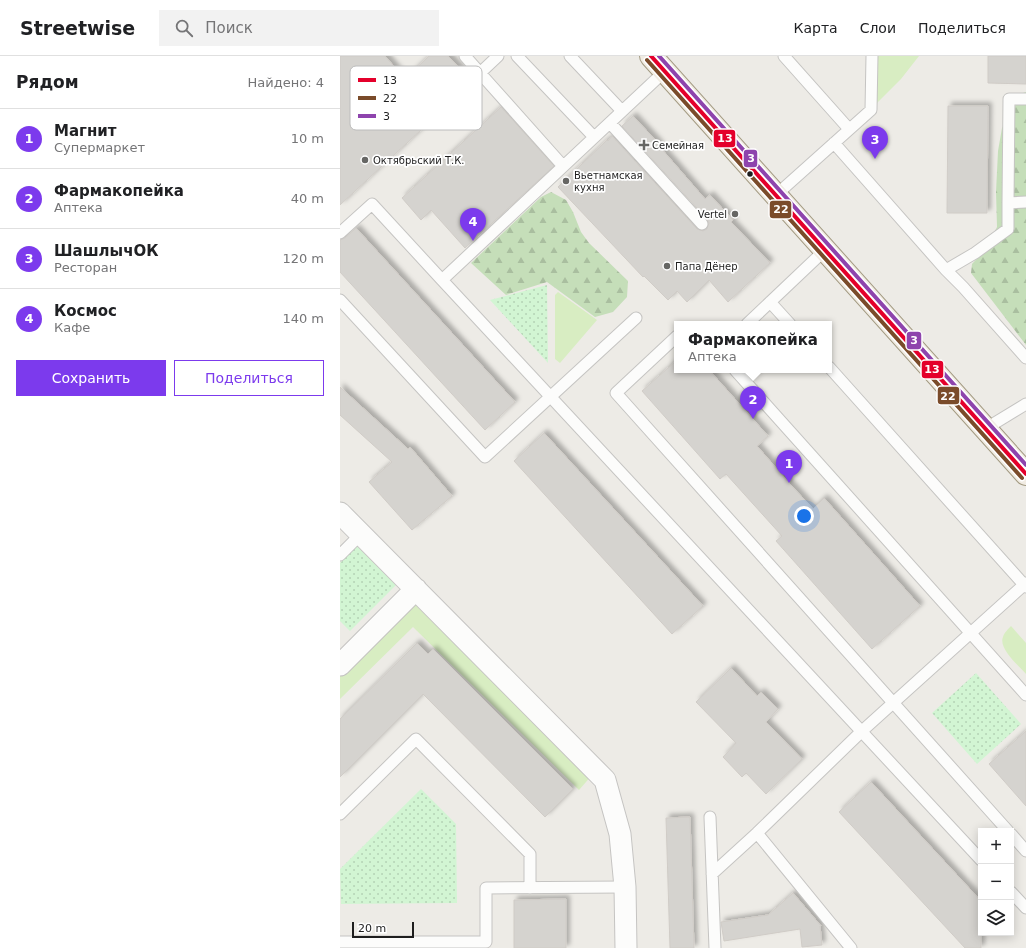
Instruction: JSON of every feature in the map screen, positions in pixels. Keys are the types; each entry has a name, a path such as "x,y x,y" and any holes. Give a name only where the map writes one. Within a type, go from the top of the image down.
{"main road":[{"path":"658,64 1026,474"}],"street":[{"path":"340,513 605,780 620,834 625,887 626,948"},
{"path":"340,665 416,589"}],"lane":[{"path":"465,56 474,66"},
{"path":"482,71 498,56"},
{"path":"517,56 594,137"},
{"path":"570,56 622,111"},
{"path":"784,56 849,129"},
{"path":"776,195 871,110 872,56"},
{"path":"442,280 622,111 658,64"},
{"path":"482,75 563,166"},
{"path":"946,270 975,253 1008,229 1009,99 1026,99"},
{"path":"610,123 702,224"},
{"path":"834,143 1026,358"},
{"path":"1008,203 1026,202"},
{"path":"340,232 372,204 978,857"},
{"path":"750,321 825,250"},
{"path":"340,300 485,457 636,318"},
{"path":"770,302 787,321"},
{"path":"674,339 616,393 1005,828"},
{"path":"712,874 862,732 1025,585 832,370"},
{"path":"738,373 1026,695"},
{"path":"985,429 1026,404"},
{"path":"340,555 361,534"},
{"path":"340,814 416,739 530,854 530,888"},
{"path":"710,816 714,948"},
{"path":"757,833 851,948"},
{"path":"1014,837 1026,851"},
{"path":"340,942 486,942 486,888 625,887"},
{"path":"1014,895 1026,908"}],"green space":[{"path":"873,56 919,56 901,79 872,108"},
{"path":"1026,92 1026,345 971,273 972,264 986,249 997,227 996,192 998,151 1002,128 1023,93"},
{"path":"551,192 566,200 573,212 581,232 589,243 628,281 627,297 613,312 595,317 547,282 506,295 471,263 541,197"},
{"path":"547,285 548,363 490,300"},
{"path":"558,292 597,320 560,363 555,359 555,295"},
{"path":"357,546 396,585 350,631 340,621 340,563"},
{"path":"416,593 593,774 579,790 413,627 340,699 340,669"},
{"path":"1011,626 1026,643 1026,674 1010,657 1002,641 1006,631"},
{"path":"976,673 1021,724 977,764 932,713"},
{"path":"421,789 456,824 457,903 341,904 340,869"}],"building":[{"path":"340,56 385,56 394,66 350,66 350,130 421,130 340,205"},
{"path":"429,56 448,56 458,66 419,66"},
{"path":"988,56 1026,56 1026,84 988,83"},
{"path":"948,106 988,106 987,213 947,213"},
{"path":"501,107 554,166 465,248 431,210 421,220 402,198 476,130 482,130 482,124"},
{"path":"633,116 660,145 659,146 705,199 710,195 733,220 731,222 770,263 728,302 709,280 687,302 677,291 668,300 644,276 643,277 558,187 612,136 697,229 703,231 707,229 709,223 707,219 622,126"},
{"path":"356,228 515,402 485,430 340,272 340,240 345,238"},
{"path":"674,363 674,373 712,373 768,436 757,446 789,483 813,509 824,498 920,606 872,649 776,541 782,536 726,474 720,479 642,391"},
{"path":"340,387 408,449 410,447 452,496 412,530 369,482 392,462 340,415"},
{"path":"544,433 703,606 672,634 514,461"},
{"path":"417,643 428,654 433,649 573,789 545,817 423,694 340,777 340,719"},
{"path":"731,668 757,696 761,692 778,709 766,722 802,759 766,794 746,773 742,777 723,757 736,743 696,702"},
{"path":"1026,731 1026,806 989,764"},
{"path":"871,782 978,898 978,936 981,936 981,948 965,948 839,812"},
{"path":"690,817 694,948 670,948 666,818"},
{"path":"793,893 821,926 822,945 802,947 800,929 724,941 721,922 768,915"},
{"path":"566,899 566,948 514,948 514,900"}],"transit line":[{"name":"13","path":"651,56 1026,474"},
{"name":"3","path":"659,56 1026,465"},
{"name":"22","path":"647,60 1022,478"}],"place":[{"name":"Семейная","path":"644,145"},
{"name":"ШашлычОК","path":"875,159"},
{"name":"Октябрьский Т.К.","path":"365,160"},
{"name":"Вьетнамская кухня","path":"566,181"},
{"name":"Vertel","path":"735,214"},
{"name":"Космос","path":"473,241"},
{"name":"Папа Дёнер","path":"667,266"},
{"name":"Фармакопейка","path":"753,419"},
{"name":"Магнит","path":"789,483"}]}
